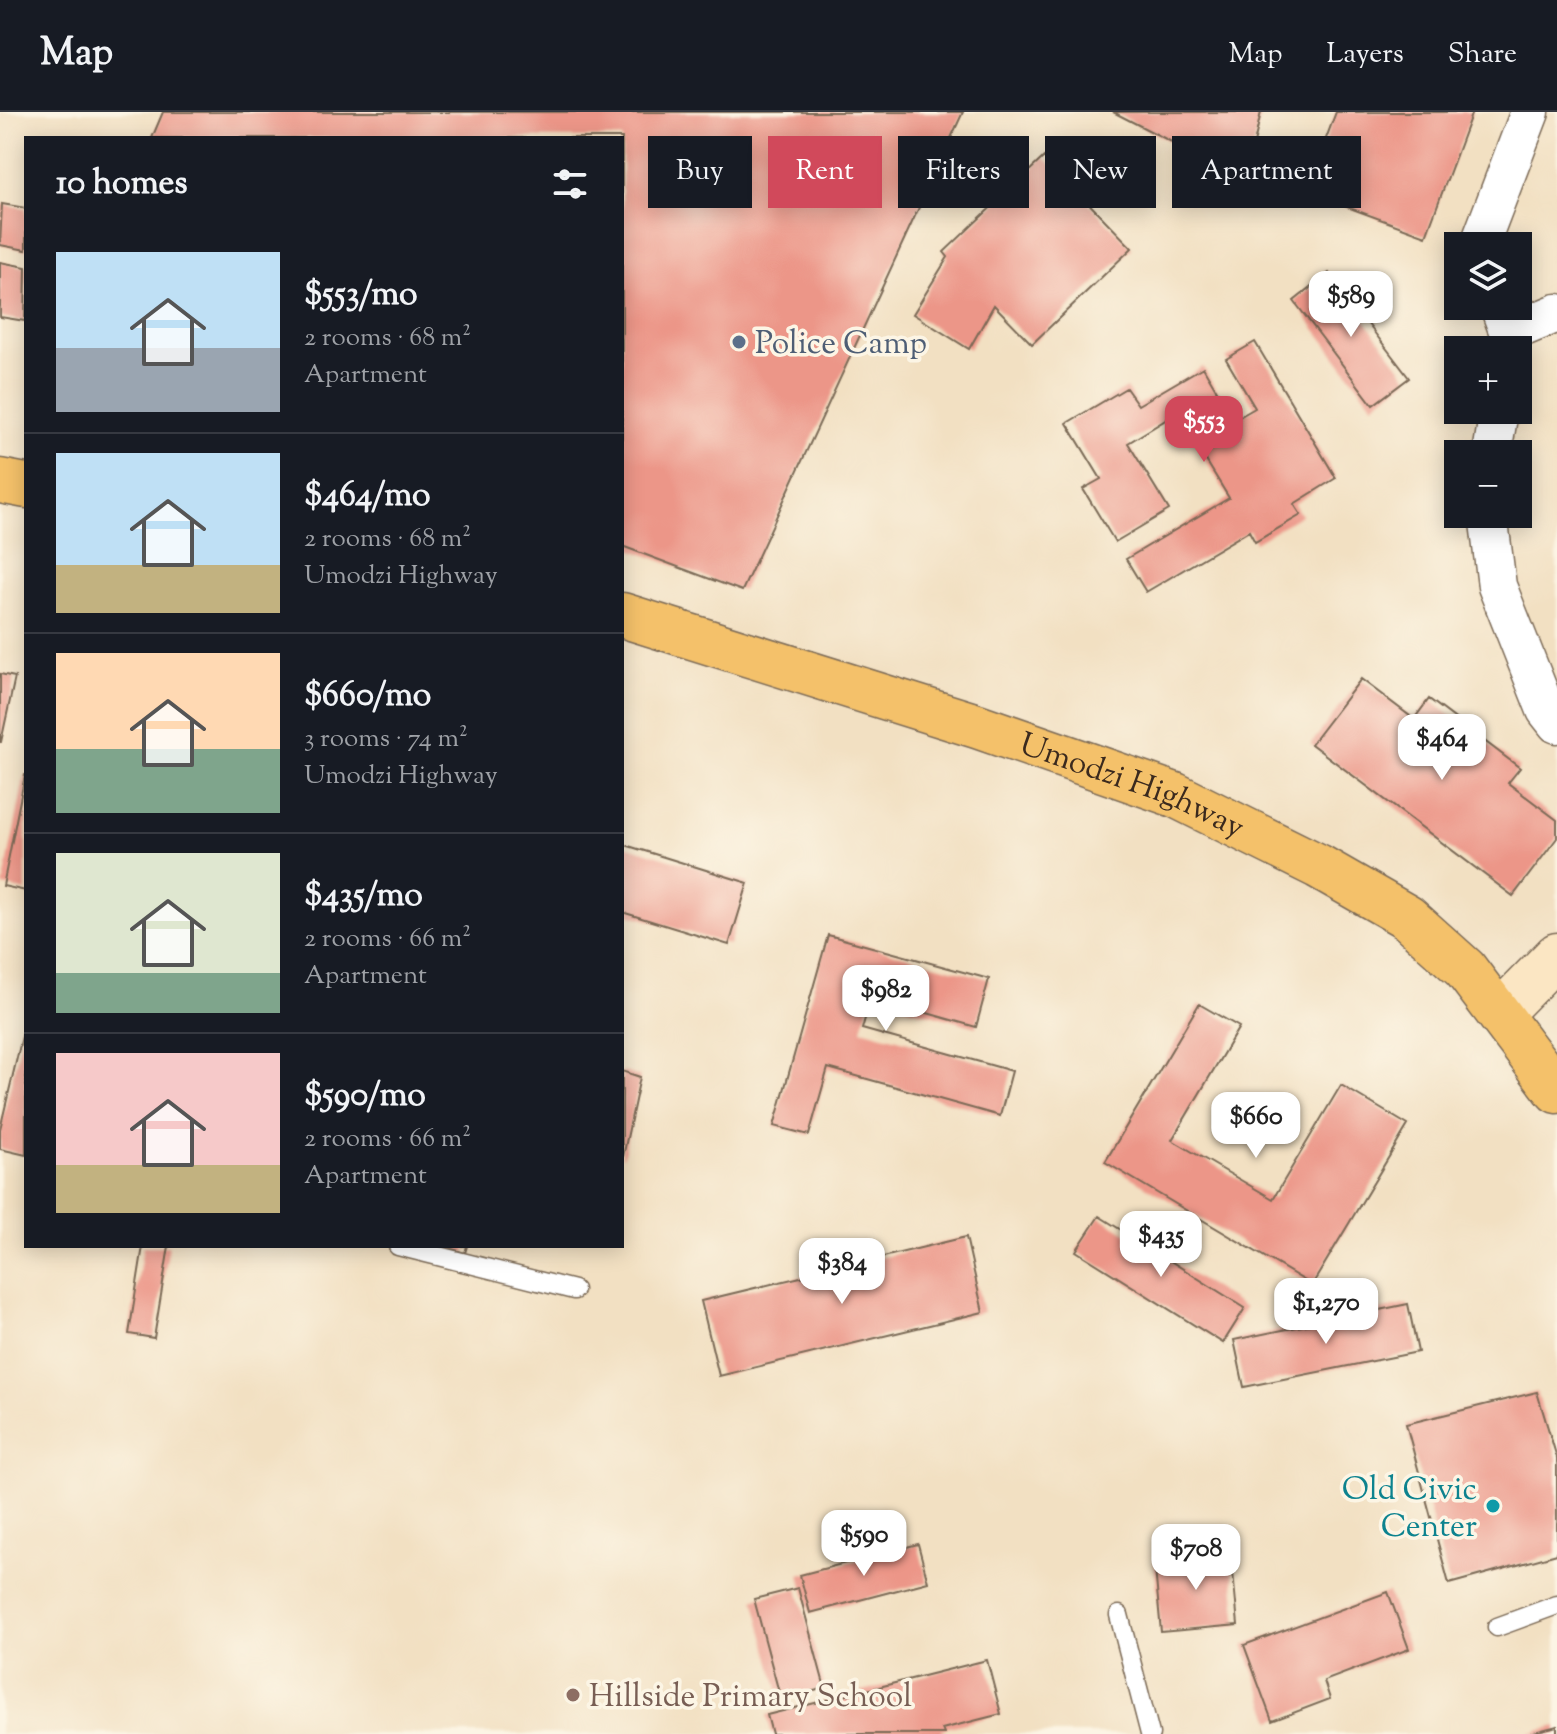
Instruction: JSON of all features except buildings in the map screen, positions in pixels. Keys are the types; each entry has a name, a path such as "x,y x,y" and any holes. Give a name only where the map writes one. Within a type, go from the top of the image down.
{"highway":[{"path":"0,481 24,486"},
{"name":"Umodzi Highway","path":"624,616 977,726 1175,795 1318,866 1407,917 1465,969 1557,1091"}],"street":[{"path":"1484,232 1530,112"},
{"path":"1506,330 1557,313"},
{"path":"1490,528 1497,586 1546,710 1557,724"},
{"path":"1500,1013 1557,955"}],"lane":[{"path":"406,1248 574,1290"},
{"path":"1497,1627 1557,1605"},
{"path":"1119,1615 1150,1734"}],"place":[{"name":"Police Camp","path":"739,342"},
{"name":"Old Civic Center","path":"1493,1506"},
{"name":"Hillside Primary School","path":"573,1695"}]}
